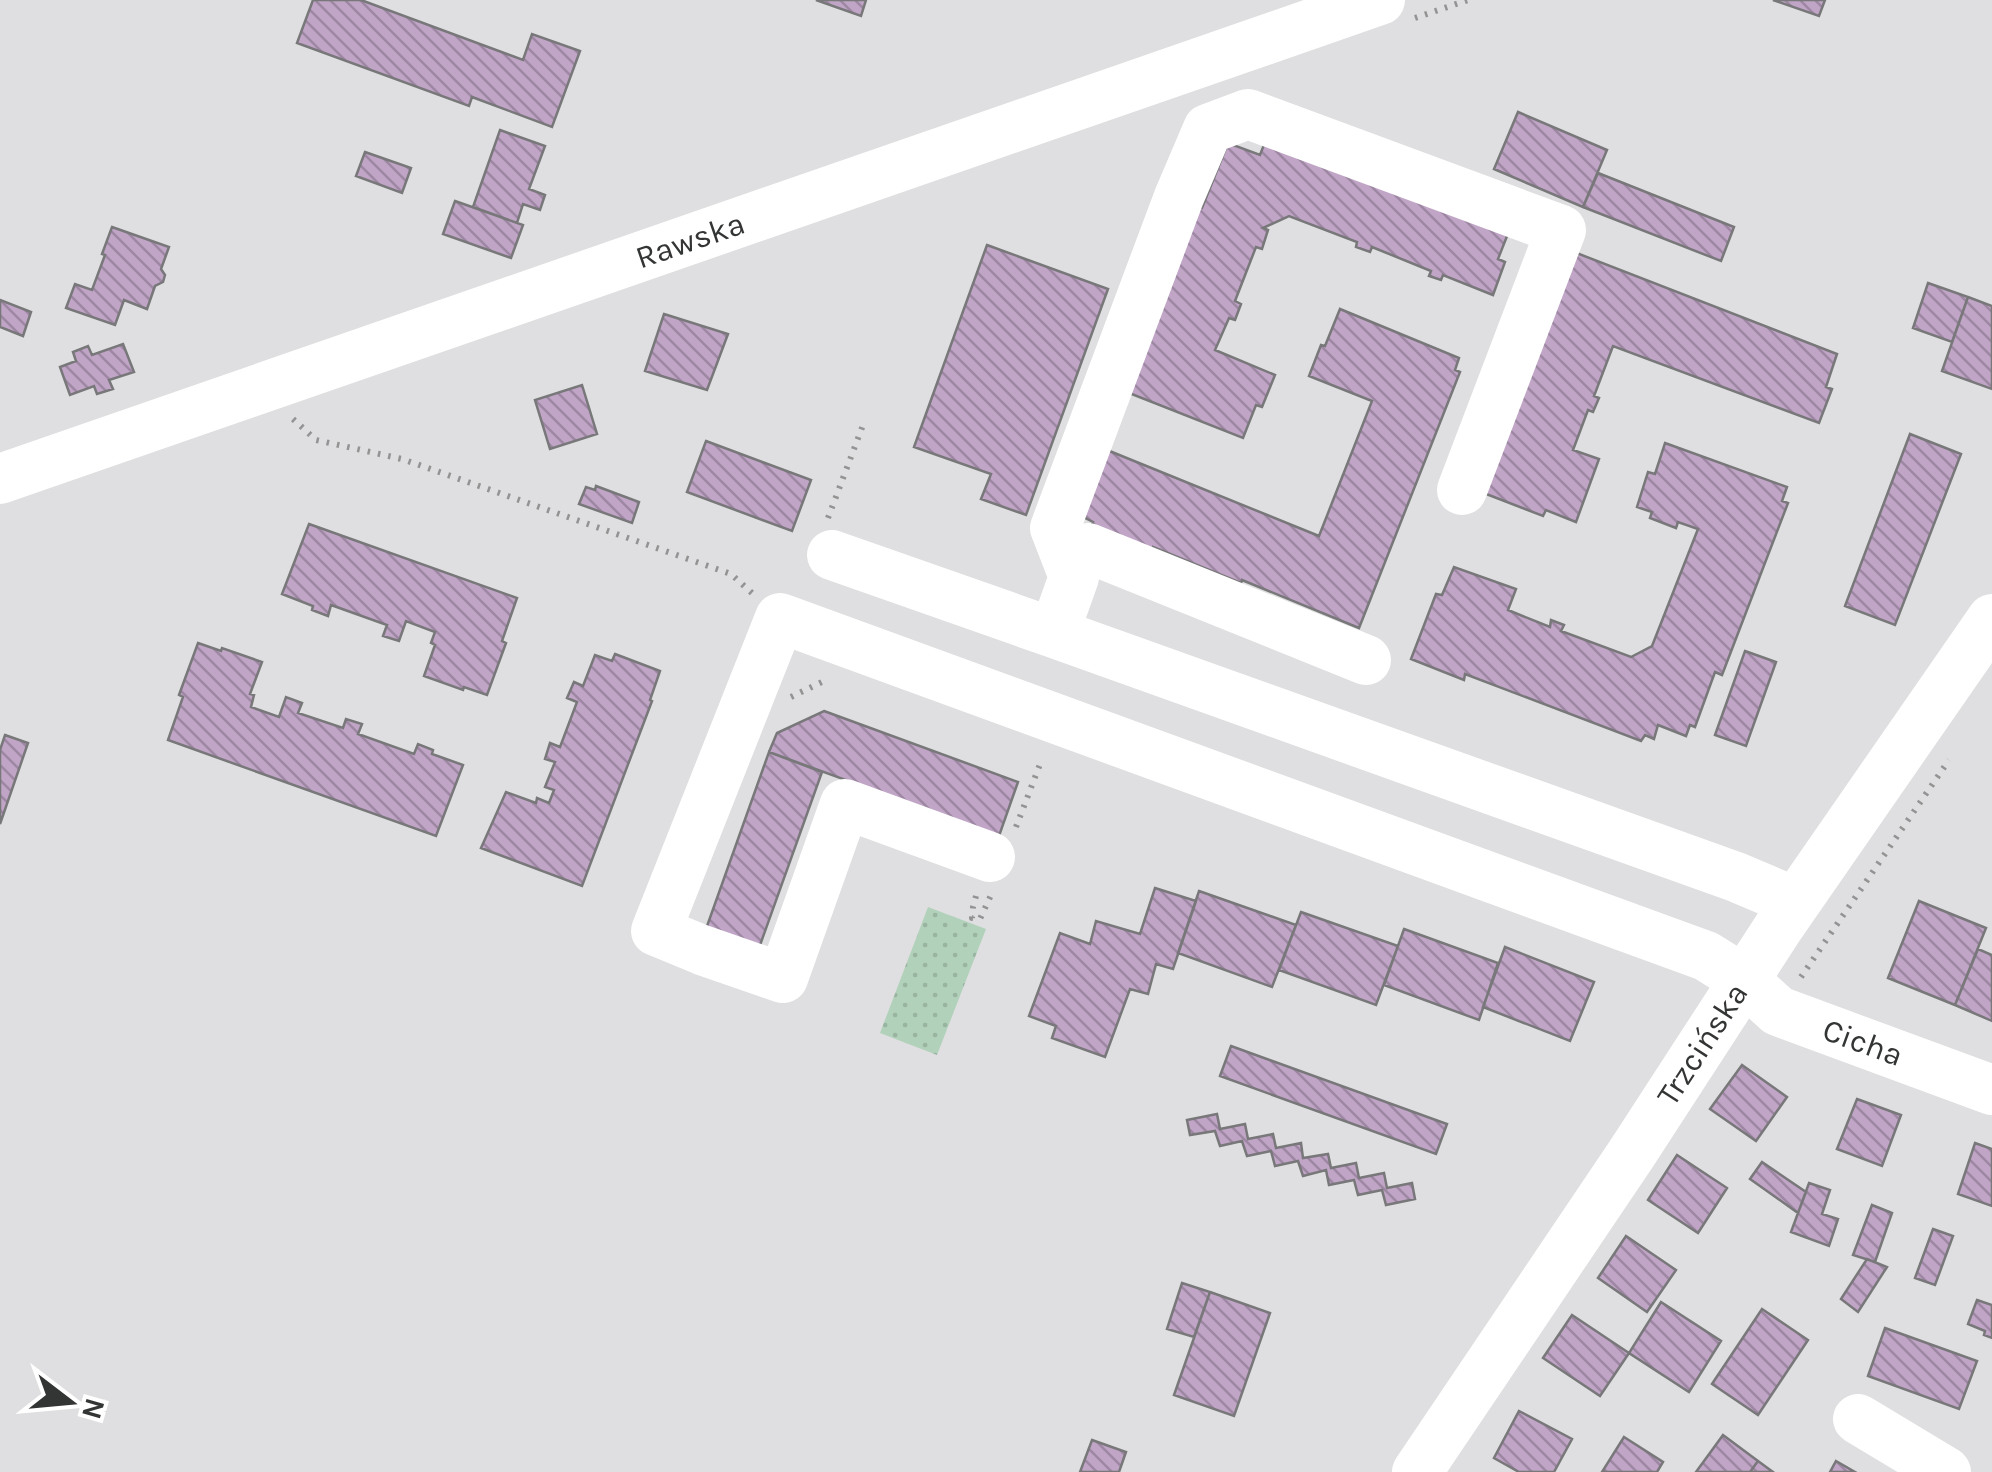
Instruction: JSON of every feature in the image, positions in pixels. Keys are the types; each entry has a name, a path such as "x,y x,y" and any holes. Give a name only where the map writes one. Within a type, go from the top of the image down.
{"street":[{"name":"Rawska","path":"0,480 1380,0"},
{"path":"1054,633 1074,577 1055,528 1208,129 1248,114 1562,230 1462,490"},
{"path":"1066,556 1088,548 1366,660"},
{"path":"832,555 1718,870 1795,902"},
{"path":"780,618 656,931 783,978 844,804 990,857"},
{"name":"Cicha","path":"780,618 1679,945 1706,956 1760,995 1992,1090"},
{"name":"Trzcińska","path":"1429,1466 1632,1153 1760,995 1795,902 1992,619"},
{"path":"1858,1419 1946,1472"}],"path":[{"path":"280,409 316,440 402,460 731,574 780,618"},
{"path":"1760,995 1960,745"}],"green space":[{"path":"928,907 986,929 937,1055 880,1033"}],"building":[{"path":"313,0 361,0 523,60 532,34 580,51 552,127 472,97 469,106 297,43"},
{"path":"816,0 866,0 861,16"},
{"path":"1773,0 1825,0 1819,16"},
{"path":"1518,112 1607,150 1583,207 1494,169"},
{"path":"500,130 545,146 529,189 545,195 540,210 523,204 517,223 473,207"},
{"path":"1267,137 1511,226 1498,259 1505,262 1493,295 1443,275 1441,280 1429,276 1431,271 1372,247 1370,252 1356,247 1357,242 1289,216 1263,228 1268,230 1262,249 1256,247 1235,301 1241,304 1235,320 1229,318 1215,350 1275,375 1262,407 1256,405 1243,438 1124,391 1194,205 1202,208 1228,143 1260,155"},
{"path":"365,152 411,168 402,193 356,176"},
{"path":"1598,173 1734,227 1721,261 1583,207"},
{"path":"455,201 523,225 511,258 443,234"},
{"path":"112,227 169,247 161,269 165,275 163,282 155,286 147,309 124,300 115,325 66,308 75,284 92,290"},
{"path":"987,245 1108,289 1026,515 981,499 991,474 914,447"},
{"path":"1574,252 1837,354 1826,387 1832,389 1819,423 1613,346 1594,396 1599,398 1593,412 1588,410 1573,450 1599,459 1576,522 1546,510 1543,516 1481,492"},
{"path":"1928,283 1968,297 1952,342 1913,328"},
{"path":"1968,297 1992,306 1992,389 1942,371"},
{"path":"0,300 31,312 23,336 0,327"},
{"path":"1340,309 1459,358 1455,370 1460,372 1359,628 1242,580 1241,583 1091,527 1093,522 1081,516 1107,450 1319,536 1372,401 1309,376"},
{"path":"664,314 728,334 707,390 645,371"},
{"path":"123,344 134,372 109,380 113,389 97,394 94,386 70,395 60,367 76,361 73,352 88,346 92,355"},
{"path":"582,385 597,434 550,449 535,400"},
{"path":"1910,434 1961,454 1895,625 1845,606"},
{"path":"706,441 811,480 792,531 687,492"},
{"path":"1665,443 1787,487 1782,501 1788,503 1722,675 1715,672 1695,727 1690,725 1686,736 1658,725 1654,739 1645,735 1641,741 1465,674 1464,680 1411,659 1436,594 1442,595 1454,567 1516,589 1508,610 1550,627 1551,620 1564,625 1561,631 1631,657 1652,646 1698,529 1678,522 1676,528 1650,518 1652,512 1637,507 1648,472 1655,474"},
{"path":"596,486 639,502 632,523 579,504 586,487 595,490"},
{"path":"309,524 517,598 487,695 424,676 435,645 431,643 435,632 406,621 399,641 383,636 387,625 331,605 328,616 282,594"},
{"path":"198,643 262,662 250,694 254,695 251,707 279,717 286,697 302,703 298,713 343,728 346,719 362,724 358,734 414,754 418,744 433,750 432,754 463,765 436,836 168,740"},
{"path":"1745,651 1776,662 1746,746 1715,735"},
{"path":"615,654 660,671 582,886 481,848 506,792 536,803 537,798 549,803 554,790 545,787 555,762 545,759 550,743 560,747 577,702 567,698 574,682 583,686 595,655 612,661"},
{"path":"824,711 1018,782 999,836 769,752 777,733"},
{"path":"5,735 28,743 0,824 0,750"},
{"path":"769,752 822,772 759,948 706,929"},
{"path":"1155,888 1196,901 1173,969 1156,964 1148,994 1130,989 1105,1057 1052,1038 1056,1026 1029,1016 1060,933 1090,944 1096,921 1140,934"},
{"path":"1199,891 1296,925 1272,987 1178,953"},
{"path":"1919,901 1986,928 1955,1005 1888,978"},
{"path":"1301,912 1398,946 1376,1005 1279,970"},
{"path":"1404,929 1498,963 1479,1020 1384,985"},
{"path":"1505,947 1594,982 1570,1041 1483,1007"},
{"path":"1978,949 1992,955 1992,1021 1955,1005"},
{"path":"1231,1046 1447,1124 1436,1154 1220,1076"},
{"path":"1742,1065 1787,1097 1756,1141 1710,1109"},
{"path":"1857,1099 1901,1115 1882,1166 1837,1149"},
{"path":"1217,1114 1220,1129 1245,1124 1248,1139 1273,1134 1276,1148 1301,1143 1303,1158 1328,1154 1331,1168 1356,1163 1359,1178 1384,1173 1387,1188 1412,1183 1415,1199 1386,1205 1382,1190 1358,1195 1354,1180 1329,1185 1326,1170 1303,1176 1298,1161 1275,1166 1271,1151 1247,1156 1242,1141 1220,1146 1215,1131 1190,1135 1187,1120"},
{"path":"1975,1143 1992,1149 1992,1206 1958,1194"},
{"path":"1677,1155 1727,1188 1698,1233 1648,1200"},
{"path":"1762,1162 1806,1192 1798,1213 1750,1179"},
{"path":"1809,1183 1830,1190 1822,1214 1838,1219 1829,1246 1791,1232"},
{"path":"1872,1205 1892,1213 1875,1262 1853,1255"},
{"path":"1933,1229 1953,1236 1935,1285 1915,1278"},
{"path":"1626,1236 1676,1270 1647,1312 1598,1278"},
{"path":"1867,1259 1887,1267 1858,1312 1841,1299"},
{"path":"1182,1283 1210,1292 1194,1337 1167,1329"},
{"path":"1210,1292 1270,1313 1234,1416 1174,1395"},
{"path":"1977,1300 1992,1305 1992,1338 1968,1324"},
{"path":"1661,1302 1721,1341 1689,1392 1629,1353"},
{"path":"1762,1309 1808,1340 1758,1415 1712,1384"},
{"path":"1572,1315 1629,1353 1600,1396 1543,1358"},
{"path":"1885,1328 1977,1361 1959,1409 1868,1376"},
{"path":"1519,1411 1572,1439 1554,1472 1519,1472 1494,1458"},
{"path":"1723,1435 1758,1461 1750,1472 1696,1472"},
{"path":"1624,1437 1663,1462 1657,1472 1602,1472"},
{"path":"1092,1440 1126,1452 1119,1472 1080,1472"},
{"path":"1758,1461 1773,1472 1750,1472"},
{"path":"1836,1461 1855,1472 1830,1472"}]}
